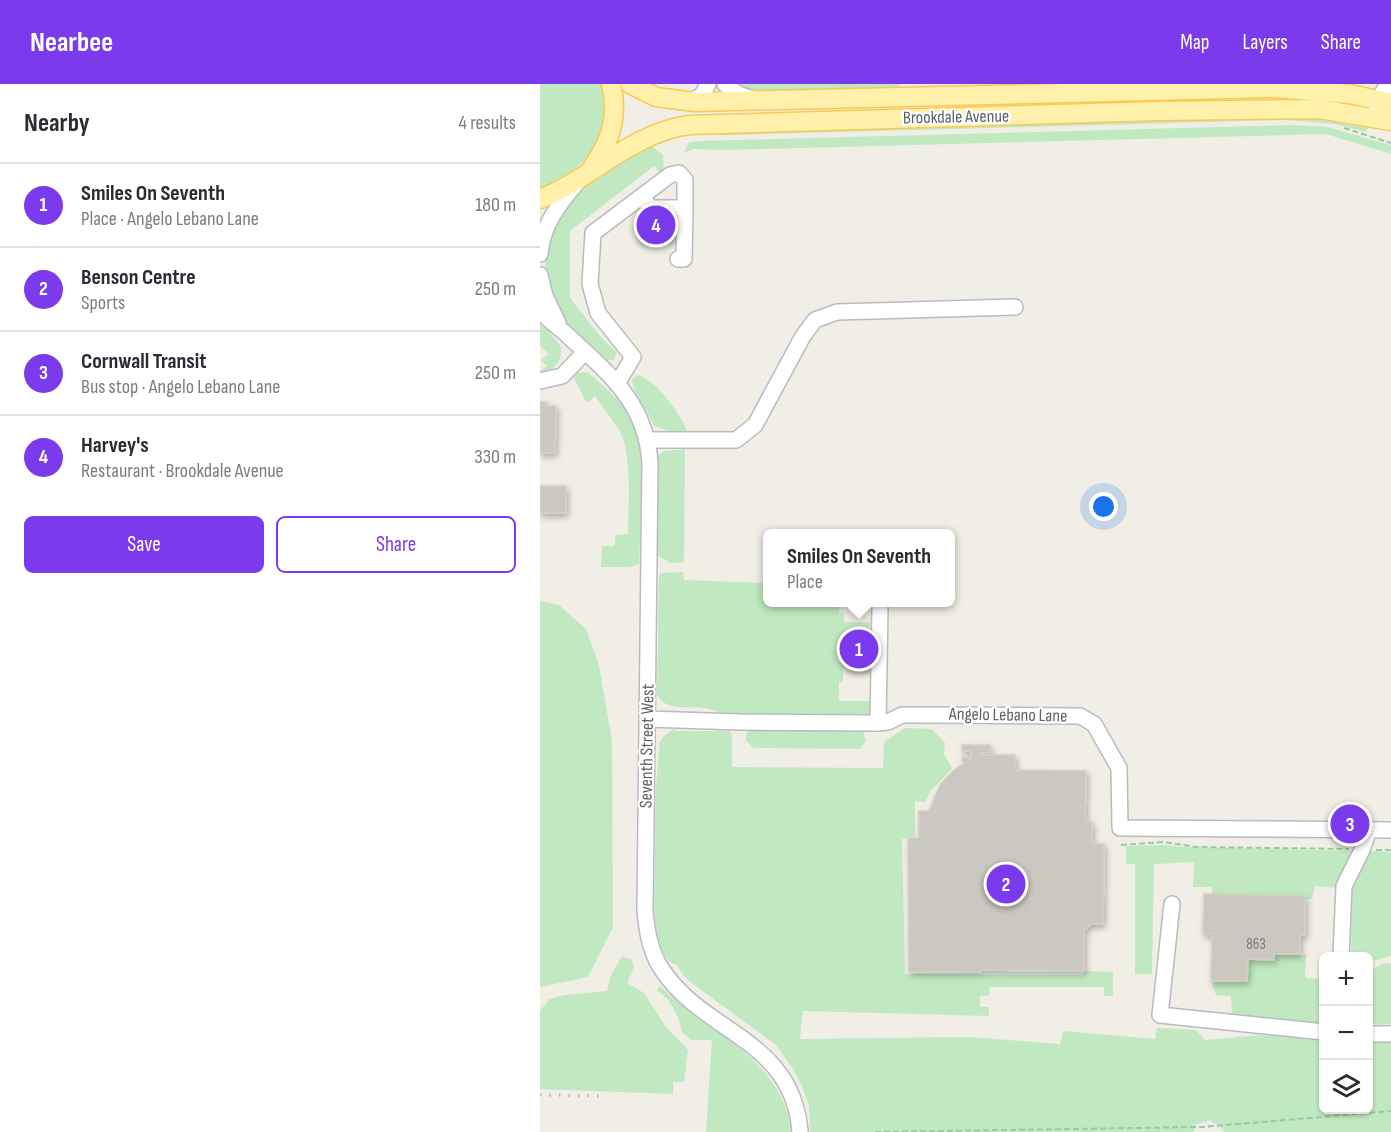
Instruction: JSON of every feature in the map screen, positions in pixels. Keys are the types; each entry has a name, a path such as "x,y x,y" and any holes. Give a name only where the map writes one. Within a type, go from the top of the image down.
{"main road":[{"path":"583,176 598,158 613,127 615,105 611,84"},
{"name":"Brookdale Avenue","path":"630,84 656,97 690,102 759,101 909,91 1273,88 1350,94 1385,105"},
{"name":"Brookdale Avenue","path":"540,199 558,192 637,141 678,126 715,123 1158,111 1319,109 1338,119 1385,105"}],"street":[{"path":"690,102 702,95 708,84"},
{"path":"725,84 738,94 759,101"},
{"path":"617,384 633,357 598,313 590,284 593,233 670,176 679,173 685,180 685,208 684,259 678,259"},
{"path":"540,254 541,244 554,213 583,176"},
{"path":"641,197 651,208 685,208"},
{"name":"Seventh Street West","path":"540,275 545,296 562,331"},
{"path":"648,440 736,440 755,425 803,336 815,320 837,312 1015,306"},
{"name":"Seventh Street West","path":"540,310 617,384 640,416 648,440 650,463 645,911 647,933 652,951 669,980 683,994 757,1048 779,1072 792,1094 800,1132"},
{"path":"540,381 562,376 584,353"},
{"path":"878,723 880,609"},
{"name":"Angelo Lebano Lane","path":"646,719 878,723 888,722 902,715 1085,717 1094,724 1119,768 1120,828 1391,830"},
{"path":"1341,952 1344,886 1369,830"},
{"path":"1173,904 1160,1016 1319,1032"},
{"path":"1373,1034 1391,1034"}],"path":[{"path":"1338,119 1391,143"},
{"path":"1120,845 1164,842 1196,847 1391,850"},
{"path":"875,1132 1202,1127 1391,1111"}],"green space":[{"path":"540,84 601,84 606,110 602,135 589,155 560,179 540,188"},
{"path":"732,84 900,84 896,91 760,94"},
{"path":"1309,116 1369,125 1366,132 1334,124 1286,120 725,135 720,135 719,129"},
{"path":"1294,125 1327,127 1391,145 1391,154 1326,134 694,149 684,153 689,142 700,141"},
{"path":"651,145 663,155 664,171 661,173 654,166 570,231 570,298 600,336 617,353 614,360 605,360 575,334 556,308 545,270 546,244 568,201 604,171"},
{"path":"540,321 561,347 561,352 556,365 540,374 540,371 547,366 541,360 549,354 540,346"},
{"path":"582,372 592,376 626,408 638,440 642,483 639,564 630,567 601,567 602,546 615,546 615,535 628,534 628,467 619,430 595,396 589,402 585,400 574,378 576,374"},
{"path":"638,375 652,383 667,399 688,434 675,433 654,426 633,384 632,379"},
{"path":"685,449 684,562 671,563 659,557 657,551 658,456 664,451"},
{"path":"683,572 684,580 763,583 763,607 840,607 839,613 844,613 844,622 873,622 875,624 870,624 869,630 846,630 846,668 843,668 843,682 839,682 839,701 871,701 873,714 869,716 723,715 715,710 677,707 662,701 657,694 659,575"},
{"path":"540,601 559,605 586,629 599,665 612,741 613,927 588,977 540,987"},
{"path":"905,728 932,729 945,743 944,754 952,768 930,792 925,802 915,801 915,836 902,839 905,974 1082,975 1085,971 1113,972 1113,996 1104,996 1104,987 990,987 989,995 980,997 980,1007 989,1007 989,1016 803,1011 800,1039 970,1037 1060,1044 1063,1031 1155,1039 1157,1028 1196,1030 1205,1040 1261,1035 1319,1040 1319,1114 1373,1114 1373,1040 1391,1039 1391,1132 1224,1132 1210,1120 1195,1125 1193,1132 810,1132 809,1106 803,1088 776,1045 689,981 677,965 667,959 661,948 655,921 654,902 657,772 660,742 674,729 677,731 730,731 732,767 883,768 884,742"},
{"path":"752,729 862,730 866,741 860,749 754,748 746,741 746,734"},
{"path":"1166,845 1354,851 1337,888 1315,886 1312,899 1306,899 1305,896 1212,894 1212,887 1193,887 1194,862 1154,864 1152,974 1135,974 1135,864 1126,864 1126,846"},
{"path":"1369,851 1391,852 1391,956 1373,961 1373,952 1351,952 1352,889"},
{"path":"1274,954 1306,955 1305,978 1319,979 1319,1022 1292,1024 1232,1014 1231,996 1216,995 1211,981 1247,981 1248,959 1274,960"},
{"path":"622,956 632,960 634,967 627,983 644,993 666,1027 688,1050 684,1082 673,1082 673,1094 540,1089 540,1011 549,999 607,991 611,975"},
{"path":"1391,963 1391,1024 1377,1025 1373,1022 1373,970 1382,964"},
{"path":"660,986 758,1065 774,1084 785,1106 791,1132 706,1132 712,1040 691,1040 682,1032 678,1017 669,1001 657,990"}],"building":[{"path":"639,211 674,212 673,239 639,239"},
{"path":"540,402 547,402 547,406 556,406 555,453 540,453"},
{"path":"540,486 566,486 566,513 540,513"},
{"path":"847,630 871,631 871,668 846,668"},
{"path":"962,745 990,745 990,752 981,753 981,758 982,755 1015,755 1015,770 1086,771 1085,817 1092,823 1092,844 1104,844 1103,924 1091,924 1084,930 1084,971 909,972 908,838 919,838 919,811 929,811 940,785 964,763 963,757 971,759 971,751 962,751"},
{"path":"1204,894 1305,896 1305,935 1300,935 1300,954 1274,954 1274,960 1248,959 1247,981 1211,981 1212,934 1203,934"}],"railway":[{"path":"540,1095 600,1096"}],"place":[{"name":"Harvey's","path":"656,225"},
{"name":"Smiles On Seventh","path":"859,649"},
{"name":"Cornwall Transit","path":"1350,824"},
{"name":"Benson Centre","path":"1006,884"}]}
